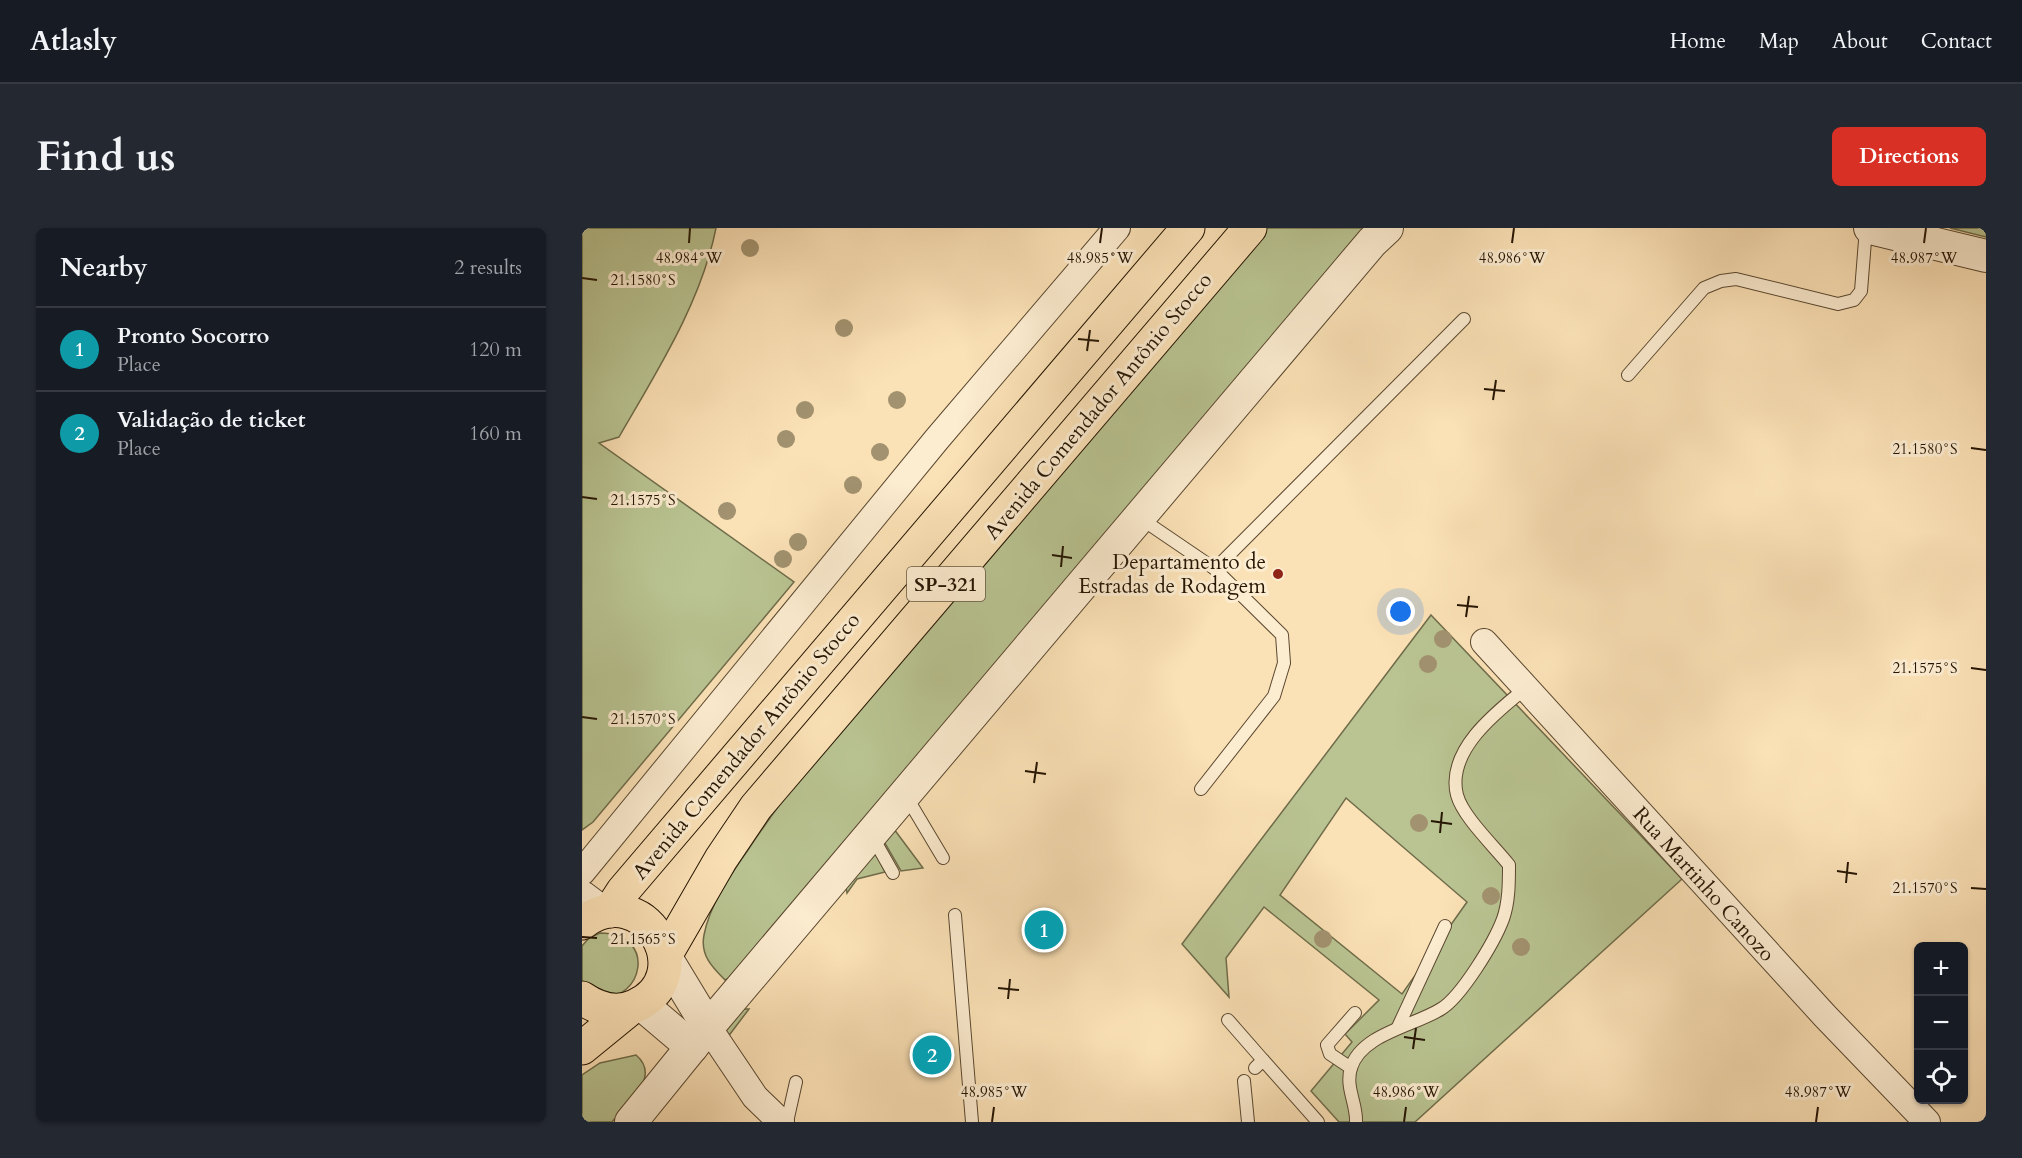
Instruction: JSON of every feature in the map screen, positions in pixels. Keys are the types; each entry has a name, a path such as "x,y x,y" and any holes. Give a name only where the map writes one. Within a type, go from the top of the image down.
{"main road":[{"name":"Avenida Comendador Antônio Stocco","path":"594,910 623,891 1188,228"},
{"name":"Avenida Comendador Antônio Stocco","path":"636,1006 648,998 659,984 663,976 665,956 721,859 756,807 1250,228"},
{"path":"594,910 632,913 651,926 663,945 665,956"},
{"path":"582,998 603,1010 617,1011 636,1006"},
{"path":"582,1048 636,1006"}],"street":[{"path":"582,872 937,439 1117,228"},
{"path":"631,1122 700,1037 1372,242 1387,228"},
{"path":"1868,228 1986,256"},
{"name":"Rua Martinho Canozo","path":"1484,642 1825,1016 1927,1122"},
{"path":"665,956 700,1037 781,1122"},
{"path":"636,1006 700,1037"}],"lane":[{"path":"1628,375 1704,288 1721,281 1736,279 1838,304 1854,300 1861,291 1868,228"},
{"path":"1215,570 1464,319"},
{"path":"1139,518 1215,570 1282,635 1284,663 1274,696 1201,789"},
{"path":"1356,1122 1357,1111 1350,1090 1351,1068 1360,1051 1398,1027 1424,1019 1444,1008 1477,970 1503,919 1508,895 1509,865 1468,815 1458,796 1456,779 1458,765 1485,723 1526,688"},
{"path":"906,795 943,858"},
{"path":"872,835 893,873"},
{"path":"955,915 972,1122"},
{"path":"1398,1027 1445,926"},
{"path":"1351,1068 1330,1054 1327,1045 1355,1013"},
{"path":"1228,1020 1259,1064 1318,1122"},
{"path":"1244,1081 1248,1122"},
{"path":"787,1122 796,1082"}],"green space":[{"path":"582,228 716,228 700,283 662,362 619,437 599,443 794,582 593,822 582,830"},
{"path":"1266,228 1368,228 744,971 725,980 705,955 704,935 721,891 767,823 806,769 869,692"},
{"path":"1950,228 1986,228 1986,237"},
{"path":"1431,615 1682,879 1415,1122 1339,1122 1311,1091 1352,1042 1345,1034 1379,1000 1264,907 1226,958 1229,997 1182,944","holes":["1346,798 1467,902 1402,994 1280,895"]},
{"path":"888,821 923,868 901,871 879,833"},
{"path":"871,844 885,872 857,879 847,893 844,875"},
{"path":"600,933 619,936 631,944 637,955 638,968 634,980 626,989 615,995 602,995 582,982 582,946 589,938"},
{"path":"730,1009 749,1009 721,1046"},
{"path":"636,1055 643,1063 645,1072 644,1081 633,1099 612,1122 582,1122 582,1075 600,1063"}],"place":[{"name":"Departamento de Estradas de Rodagem","path":"1278,574"},
{"name":"Pronto Socorro","path":"1044,930"},
{"name":"Validação de ticket","path":"932,1055"}]}
